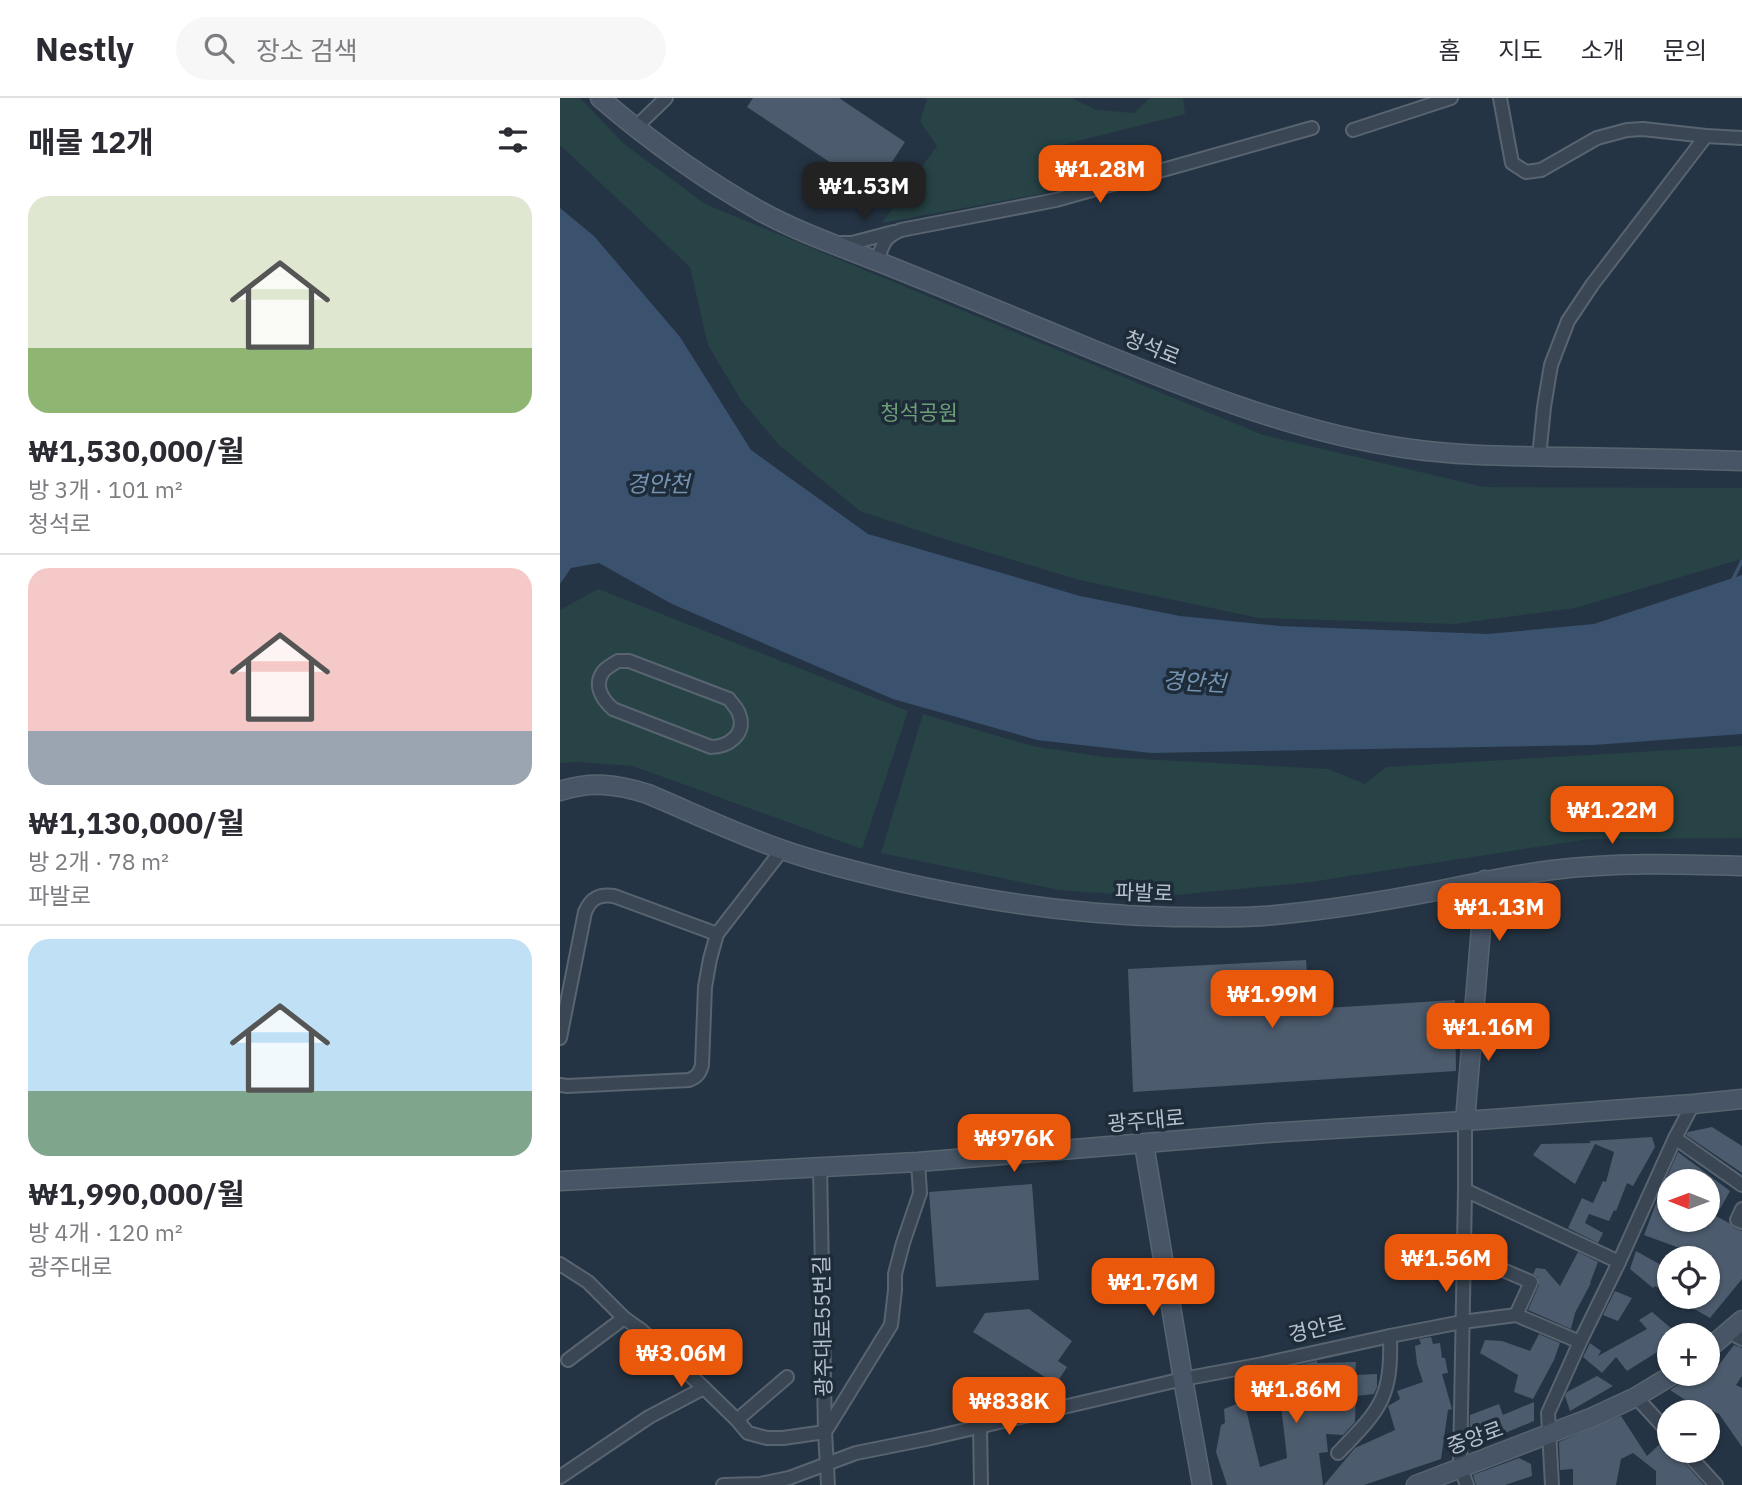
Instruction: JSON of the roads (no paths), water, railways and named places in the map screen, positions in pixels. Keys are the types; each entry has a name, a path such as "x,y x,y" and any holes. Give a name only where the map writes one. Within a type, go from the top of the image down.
{"street":[{"name":"청석로","path":"600,98 635,128 705,178 762,212 801,231 1174,382 1312,429 1406,449 1463,454 1742,461"},
{"path":"635,128 666,98"},
{"path":"1353,130 1451,98"},
{"path":"1500,98 1513,163 1526,172 1541,170 1597,138 1627,130 1643,129 1742,138"},
{"path":"831,244 852,243 901,230 1056,200 1312,128"},
{"path":"1539,457 1551,365 1568,321 1591,285 1706,136"},
{"path":"877,261 887,239 901,230"},
{"path":"618,661 629,662 729,699 739,712 741,725 735,740 721,747 711,747 613,709 602,699 598,684 603,671 618,661"},
{"name":"파발로","path":"560,791 592,784 626,787 782,850 844,868 926,888 991,900 1049,909 1135,916 1223,918 1348,907 1485,880 1554,870 1651,864 1742,866"},
{"path":"560,1085 689,1080 700,1072 705,987 717,934 782,850"},
{"path":"1467,1485 1460,1468 1465,1121 1485,880"},
{"path":"560,1038 565,982 585,912 589,903 597,897 604,894 614,896 717,934"},
{"name":"광주대로","path":"560,1181 918,1162 1266,1133 1465,1121 1742,1099"},
{"path":"1552,1485 1548,1413 1693,1104"},
{"path":"1675,1138 1742,1185"},
{"path":"1144,1144 1202,1485"},
{"path":"560,1264 588,1282 624,1318 704,1388 748,1433 783,1438 825,1432 891,1325 895,1274 920,1193 918,1162"},
{"name":"광주대로55번길","path":"820,1166 828,1485"},
{"path":"1465,1190 1619,1262"},
{"path":"1742,1209 1737,1220 1742,1222"},
{"path":"1503,1270 1531,1282 1516,1315 1580,1342"},
{"name":"경안로","path":"723,1485 760,1484 789,1478 856,1453 1390,1336 1516,1315"},
{"path":"568,1360 624,1318"},
{"path":"1720,1341 1738,1330"},
{"path":"1338,1453 1379,1407 1389,1377 1390,1336"},
{"path":"737,1420 787,1377"},
{"name":"중앙로","path":"1416,1485 1550,1434 1636,1397 1657,1384"},
{"path":"560,1477 649,1417 704,1388"},
{"path":"1636,1397 1657,1420"},
{"path":"980,1426 981,1485"},
{"path":"1696,1463 1716,1485"}],"water":[{"name":"경안천","path":"560,208 594,236 680,337 751,450 868,534 1080,596 1180,616 1279,626 1488,634 1594,624 1742,575 1742,734 1594,745 1151,753 1037,740 893,699 672,604 599,563 571,568 560,584"}],"waterway":[{"path":"1732,581 1742,561"}],"park label":[{"name":"청석공원","path":"919,413"}]}
